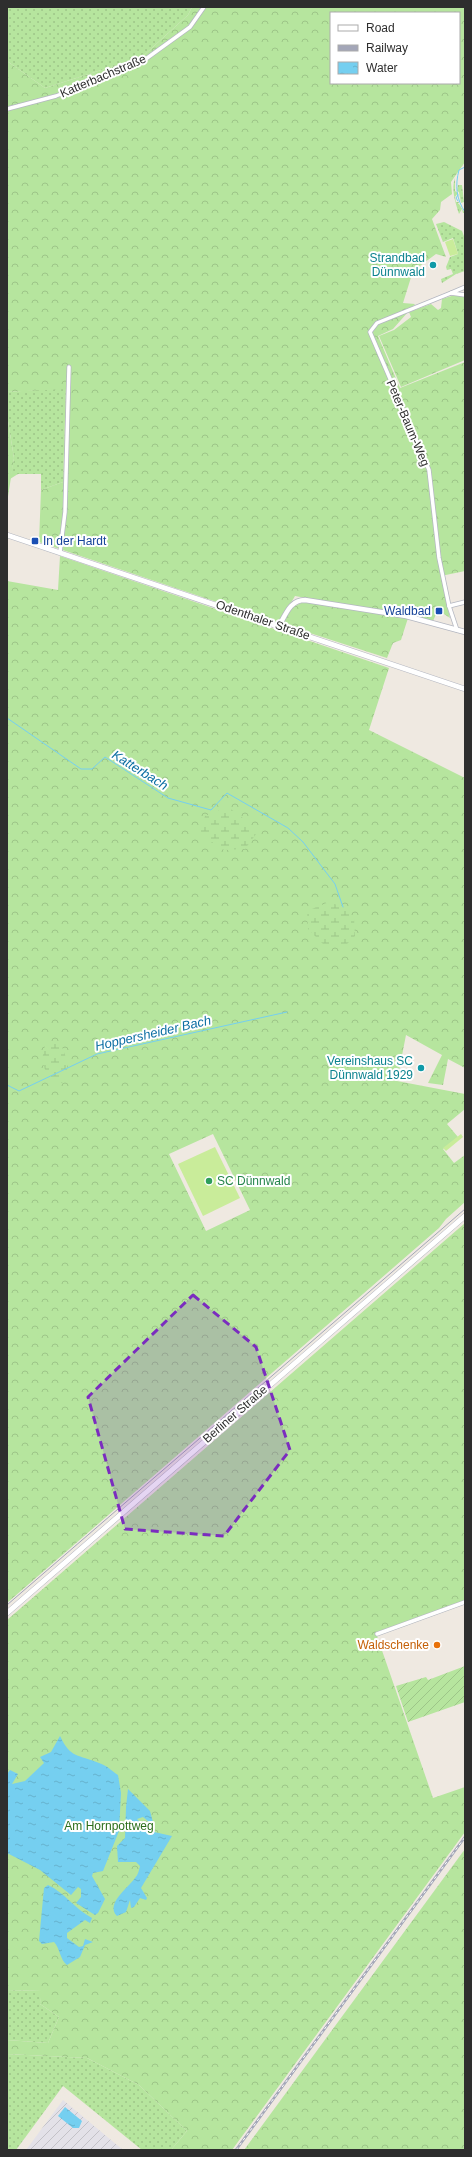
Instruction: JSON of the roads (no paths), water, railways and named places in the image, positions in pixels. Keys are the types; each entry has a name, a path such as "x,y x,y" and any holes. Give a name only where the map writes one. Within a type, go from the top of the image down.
{"main road":[{"name":"Odenthaler Straße","path":"7,535 465,689"},
{"name":"Berliner Straße","path":"7,1613 465,1216"}],"street":[{"name":"Katterbachstraße","path":"7,109 56,96 143,61 190,27 204,7"},
{"name":"Peter-Baum-Weg","path":"458,630 449,606 439,558 429,470 370,332 377,323 465,287"},
{"path":"451,293 465,295"},
{"path":"60,552 65,512 69,367"},
{"path":"279,626 292,604 305,600 406,616 465,632"},
{"path":"449,606 465,602"},
{"path":"377,1634 465,1602"}],"water":[{"path":"60,1736 68,1749 76,1755 102,1764 118,1775 121,1793 119,1831 103,1871 93,1873 92,1876 105,1899 98,1913 95,1915 76,1903 81,1897 81,1889 78,1887 71,1895 40,1870 7,1853 7,1774 10,1770 18,1774 12,1784 25,1781 44,1763 40,1757 51,1752"},
{"path":"128,1789 150,1811 154,1826 143,1817 137,1819 143,1825 145,1830 172,1836 141,1888 147,1898 146,1900 140,1898 134,1907 131,1908 130,1900 126,1912 117,1916 114,1911 116,1901 136,1877 140,1866 136,1862 118,1862 117,1846 125,1838"},
{"path":"48,1885 60,1892 80,1910 92,1918 90,1923 85,1920 67,1933 67,1938 79,1947 83,1946 85,1939 93,1942 85,1945 80,1957 67,1965 54,1942 42,1944 39,1941 44,1888"},
{"path":"65,2107 82,2121 79,2128 73,2128 58,2116"}],"waterway":[{"path":"465,167 459,170 457,181 458,197 465,212"},
{"path":"458,195 456,198 458,201"},
{"name":"Katterbach","path":"7,718 81,769 92,769 105,757 168,798 211,810 227,793 288,828 303,842 335,884 343,907"},
{"name":"Hoppersheider Bach","path":"7,1085 19,1091 97,1054 287,1012"}],"tram line":[{"path":"7,1605 465,1209"}],"railway":[{"path":"236,2150 465,1837"}],"place":[{"name":"Strandbad Dünnwald","path":"433,265"},
{"name":"In der Hardt","path":"35,541"},
{"name":"Waldbad","path":"439,611"},
{"name":"Vereinshaus SC Dünnwald 1929","path":"421,1068"},
{"name":"SC Dünnwald","path":"209,1181"},
{"name":"Waldschenke","path":"437,1645"}],"park label":[{"name":"Am Hornpottweg","path":"109,1826"}]}
